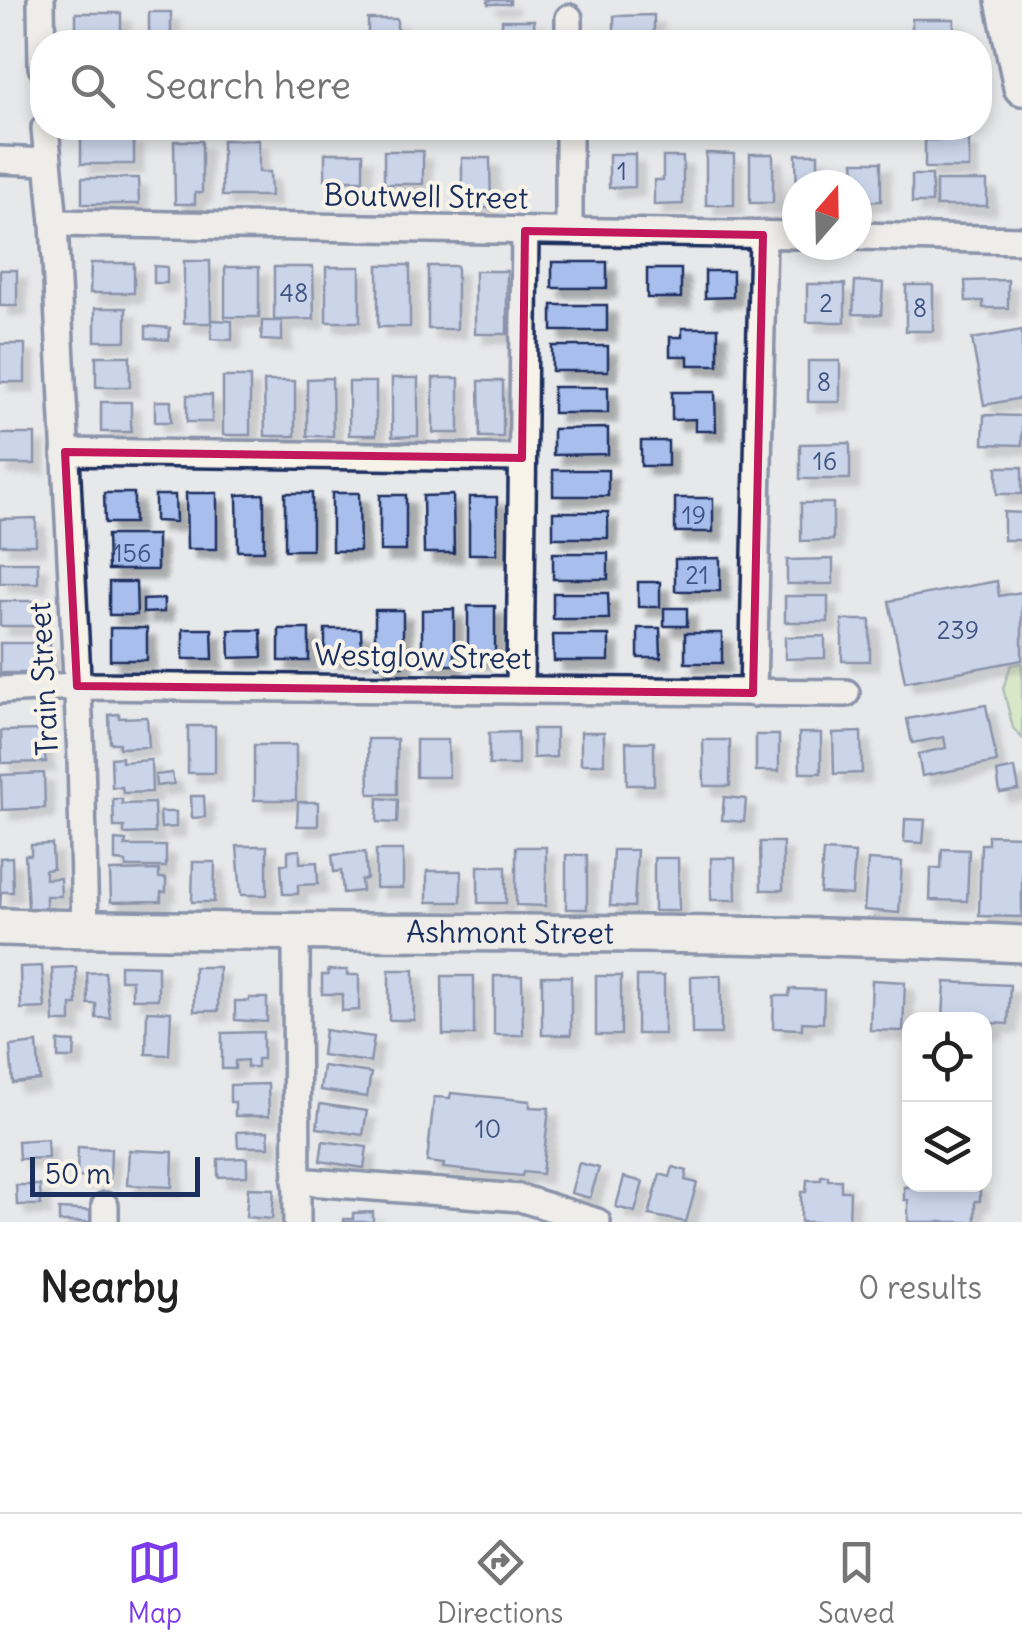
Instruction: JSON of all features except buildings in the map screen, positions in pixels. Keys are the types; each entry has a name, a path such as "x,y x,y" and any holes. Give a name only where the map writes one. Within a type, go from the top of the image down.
{"main road":[{"path":"1004,0 1022,87"},
{"name":"Ashmont Street","path":"0,927 296,933 638,932 1022,944"}],"street":[{"path":"41,0 41,30"},
{"name":"Train Street","path":"45,140 54,223 85,929"},
{"path":"569,232 570,140"},
{"path":"0,160 46,162"},
{"name":"Boutwell Street","path":"54,223 782,235"},
{"path":"520,690 525,231"},
{"path":"753,693 763,234"},
{"path":"872,236 1022,240"},
{"path":"65,452 522,458"},
{"name":"Westglow Street","path":"0,690 77,686 846,693"},
{"path":"296,933 297,1222"},
{"path":"296,1181 520,1198 597,1222"}],"highlighted area":[{"path":"525,231 763,235 753,693 77,686 65,452 522,458"}],"green space":[{"path":"1022,663 1022,738 1013,728 1003,688 1011,665"}]}
